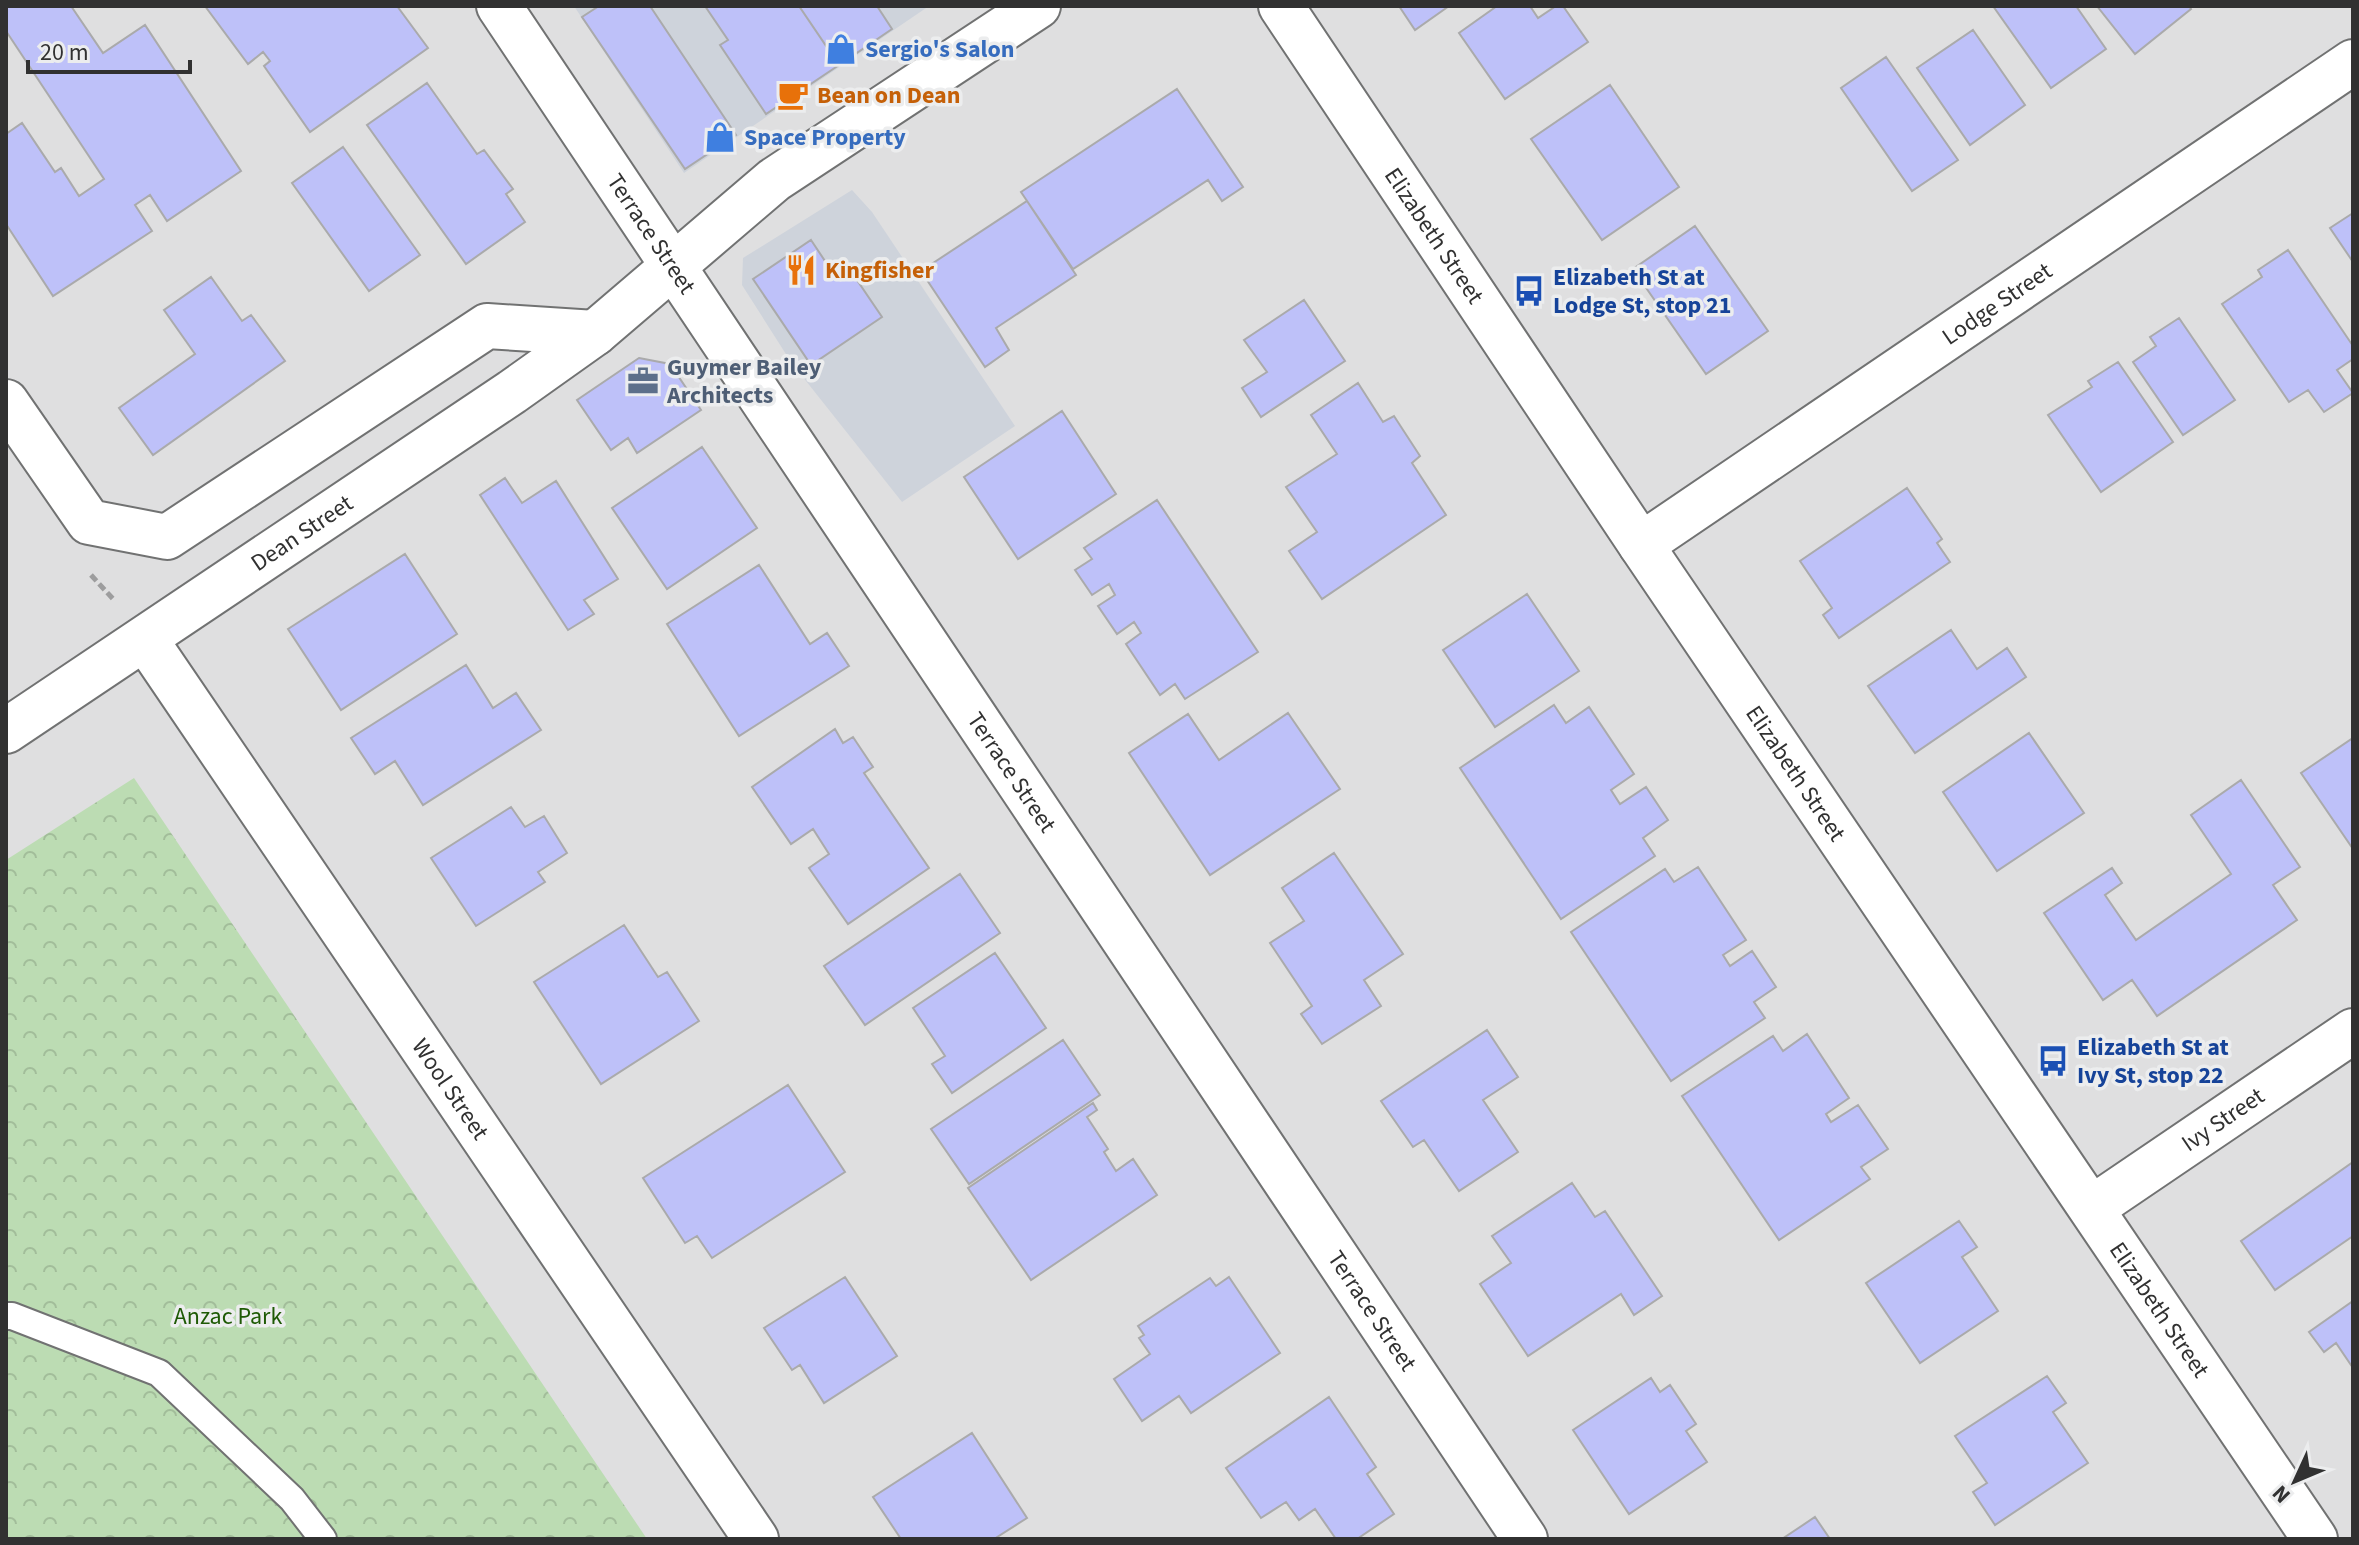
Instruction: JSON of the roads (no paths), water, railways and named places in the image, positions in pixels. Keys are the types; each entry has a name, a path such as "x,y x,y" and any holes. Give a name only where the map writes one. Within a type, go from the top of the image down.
{"street":[{"name":"Terrace Street","path":"499,6 1525,1539"},
{"name":"Dean Street","path":"6,731 433,447 595,333 774,180 1038,6"},
{"name":"Elizabeth Street","path":"1281,6 1641,545 2315,1539"},
{"name":"Lodge Street","path":"1641,545 2353,62"},
{"path":"6,402 89,522 167,537 487,326 595,333"},
{"name":"Wool Street","path":"145,639 756,1539"},
{"name":"Ivy Street","path":"2092,1208 2353,1031"}],"lane":[{"path":"6,1316 159,1373 292,1499 323,1539"}],"place":[{"name":"Sergio's Salon","path":"841,49"},
{"name":"Bean on Dean","path":"793,95"},
{"name":"Space Property","path":"720,137"},
{"name":"Kingfisher","path":"801,270"},
{"name":"Elizabeth St at Lodge St, stop 21","path":"1529,291"},
{"name":"Guymer Bailey Architects","path":"643,381"},
{"name":"Elizabeth St at Ivy St, stop 22","path":"2053,1061"}],"park label":[{"name":"Anzac Park","path":"228,1316"}]}
